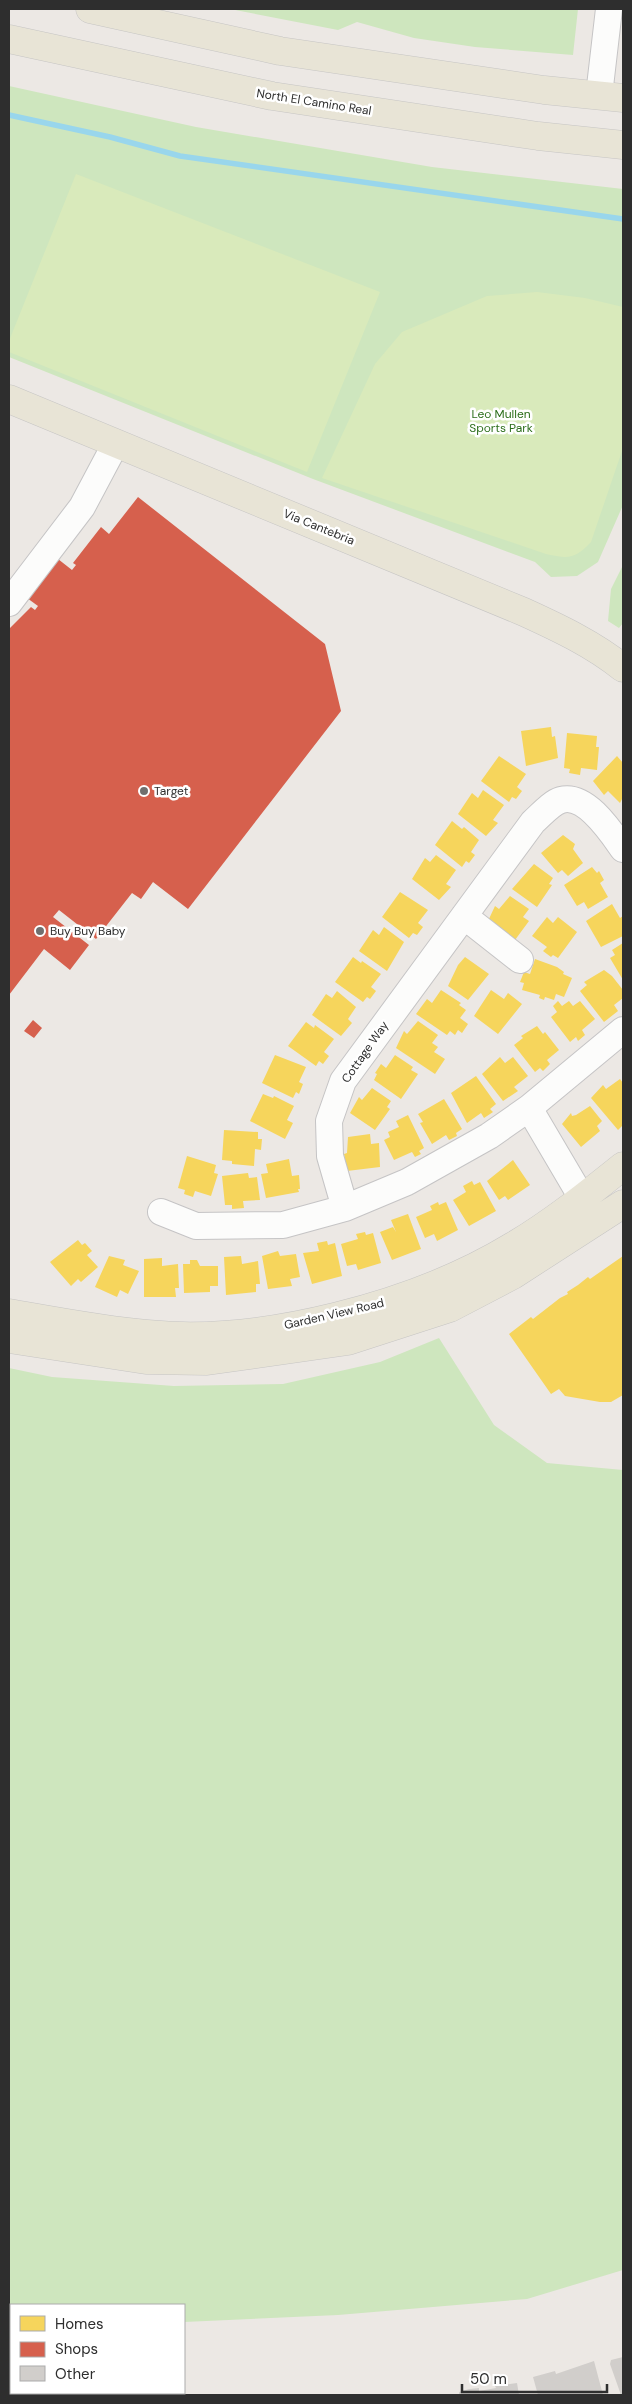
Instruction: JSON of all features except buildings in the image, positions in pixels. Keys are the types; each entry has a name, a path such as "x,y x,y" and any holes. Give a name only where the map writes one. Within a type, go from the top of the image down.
{"main road":[{"path":"90,9 280,50 544,90 611,96"},
{"name":"North El Camino Real","path":"9,39 272,96 538,136 623,145"},
{"name":"Via Cantebria","path":"9,398 524,612 599,650 623,668"},
{"name":"Garden View Road","path":"9,1312 148,1335 206,1335 298,1325 375,1306 445,1282 513,1246 582,1198 623,1166"},
{"name":"Garden View Road","path":"9,1339 146,1360 207,1362 348,1340 450,1308 512,1275 597,1223 623,1204"}],"street":[{"path":"609,9 611,96"},
{"path":"9,603 82,507 116,443"},
{"name":"Cottage Way","path":"345,1208 330,1156 329,1121 343,1082 533,822 562,800 578,802 602,820 623,849"},
{"path":"464,916 520,960"},
{"path":"161,1212 196,1226 282,1225 345,1208 408,1182 489,1136 530,1108 623,1030"},
{"path":"530,1108 582,1198"}],"green space":[{"path":"230,9 578,9 573,55 475,47 414,38 357,22 338,30"},
{"name":"Leo Mullen Sports Park","path":"9,86 196,127 432,167 623,189 623,505 598,562 577,576 551,577 535,562 313,479 9,357"},
{"path":"76,174 380,292 307,472 9,352 9,341"},
{"path":"537,292 585,298 623,307 623,448 591,542 585,548 576,555 566,557 546,554 322,478 375,364 402,332 487,296"},
{"path":"623,565 623,623 619,628 608,621 611,589"},
{"path":"439,1338 494,1425 547,1463 623,1470 623,2270 527,2299 338,2315 185,2322 185,2304 10,2304 9,2360 9,1368 52,1377 174,1386 283,1384 380,1362"}],"waterway":[{"path":"9,115 110,137 180,156 623,219"}],"place":[{"name":"Target","path":"144,791"},
{"name":"Buy Buy Baby","path":"40,931"}]}
